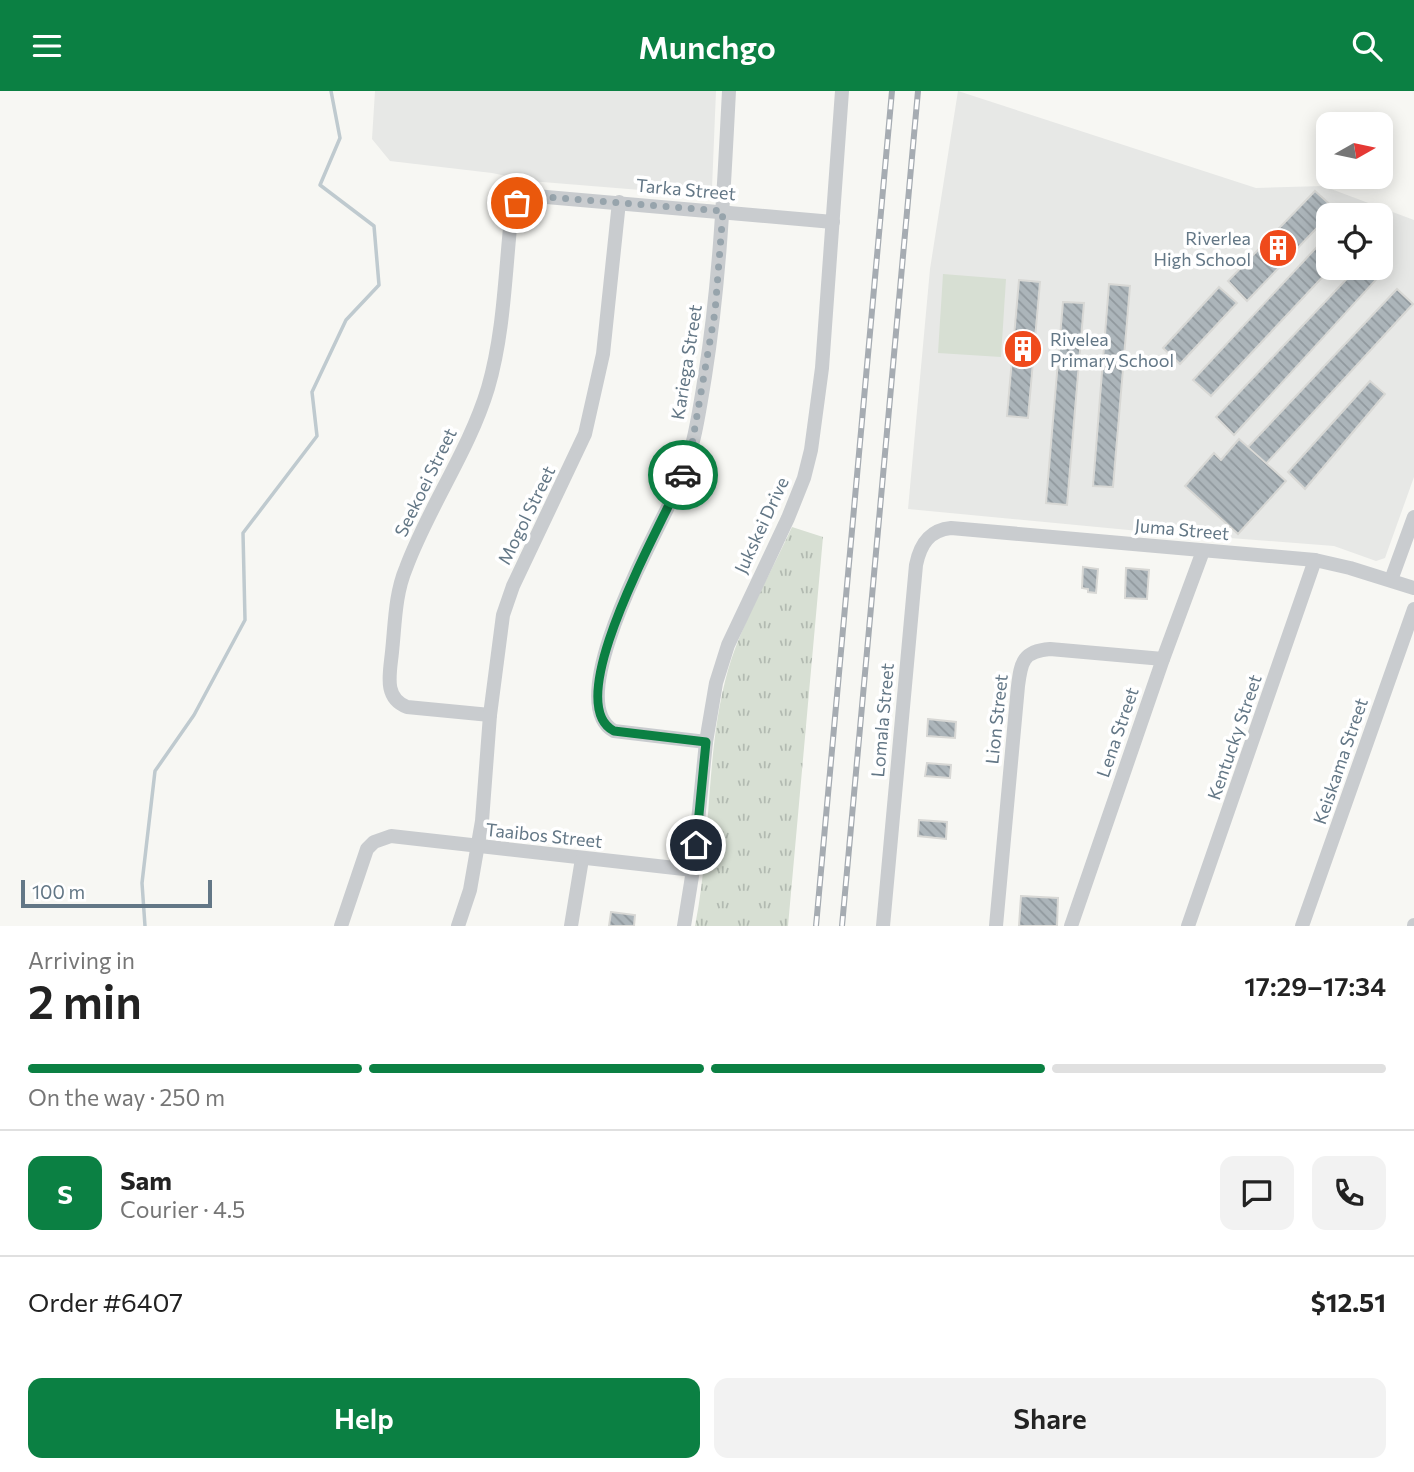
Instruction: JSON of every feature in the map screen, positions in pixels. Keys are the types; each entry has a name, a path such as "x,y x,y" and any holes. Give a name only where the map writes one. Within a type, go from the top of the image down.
{"street":[{"name":"Kariega Street","path":"706,742 614,731 602,720 598,697 602,664 610,633 679,484 691,450 715,312 729,91"},
{"name":"Jukskei Drive","path":"684,926 693,870 706,742 716,683 728,645 788,518 804,478 811,450 821,368 842,91"},
{"name":"Tarka Street","path":"535,196 833,222"},
{"name":"Seekoei Street","path":"490,715 407,707 394,699 389,682 397,601 405,568 478,418 489,383 497,342 513,211 522,200 535,196"},
{"name":"Mogol Street","path":"458,926 470,890 482,821 500,627 507,602 585,433 603,354 619,202"},
{"path":"1391,580 1414,517"},
{"name":"Juma Street","path":"943,529 995,531 1315,560 1414,588"},
{"name":"Lomala Street","path":"883,926 916,565 919,551 925,541 943,529"},
{"name":"Lena Street","path":"1071,926 1203,551"},
{"name":"Kentucky Street","path":"1188,926 1315,560"},
{"name":"Keiskama Street","path":"1302,926 1414,609"},
{"name":"Lion Street","path":"996,926 1017,686 1024,659 1034,651 1050,649 1163,659"},
{"name":"Taaibos Street","path":"341,926 367,849 374,842 391,836 693,870"},
{"path":"570,926 582,859"}],"shaded area":[{"path":"375,91 716,91 712,188 702,195 530,181 492,173 390,161 372,139"},
{"path":"958,91 1256,188 1316,186 1316,189 1331,189 1368,203 1316,203 1316,280 1393,280 1393,212 1414,220 1414,477 1385,558 1376,561 1334,546 908,509 930,269"}],"green space":[{"path":"943,274 1006,279 1001,357 938,353"},
{"path":"792,527 823,537 788,926 695,926 716,733 728,670 749,616"}],"building":[{"name":"Riverlea High School","path":"1315,191 1328,203 1316,203 1316,229 1247,301 1228,281"},
{"path":"1316,248 1316,280 1320,280 1211,396 1193,380"},
{"name":"Rivelea Primary School","path":"1019,280 1040,282 1028,418 1007,416"},
{"path":"1346,280 1376,280 1234,435 1216,417"},
{"path":"1109,284 1130,286 1113,487 1093,486"},
{"path":"1219,287 1237,303 1180,364 1163,348"},
{"path":"1397,289 1413,304 1263,467 1246,449"},
{"path":"1063,302 1084,303 1067,505 1046,503"},
{"path":"1370,381 1385,394 1305,489 1288,472"},
{"path":"1239,439 1286,481 1238,534 1185,486 1214,453 1221,460"},
{"path":"1083,567 1098,569 1096,593 1082,588"},
{"path":"1126,568 1149,570 1147,599 1125,598"},
{"path":"928,719 956,722 955,738 927,736"},
{"path":"927,763 951,765 950,778 925,776"},
{"path":"919,820 947,822 946,839 918,836"},
{"path":"1021,896 1058,898 1057,926 1019,926"},
{"path":"611,912 635,915 634,926 609,926"}],"waterway":[{"path":"145,926 142,883 155,771 194,715 245,620 243,533 317,436 312,392 346,320 379,285 374,226 320,185 340,138 331,91"}],"railway":[{"path":"816,926 892,91"},
{"path":"842,926 918,91"}],"way so far":[{"path":"517,203 535,196 723,211 715,312 691,450 683,475"}],"place":[{"name":"Riverlea High School","path":"1278,248"},
{"name":"Rivelea Primary School","path":"1023,349"}],"route":[{"path":"683,475 610,633 605,648 598,697 602,720 614,731 706,742 696,845"}]}
